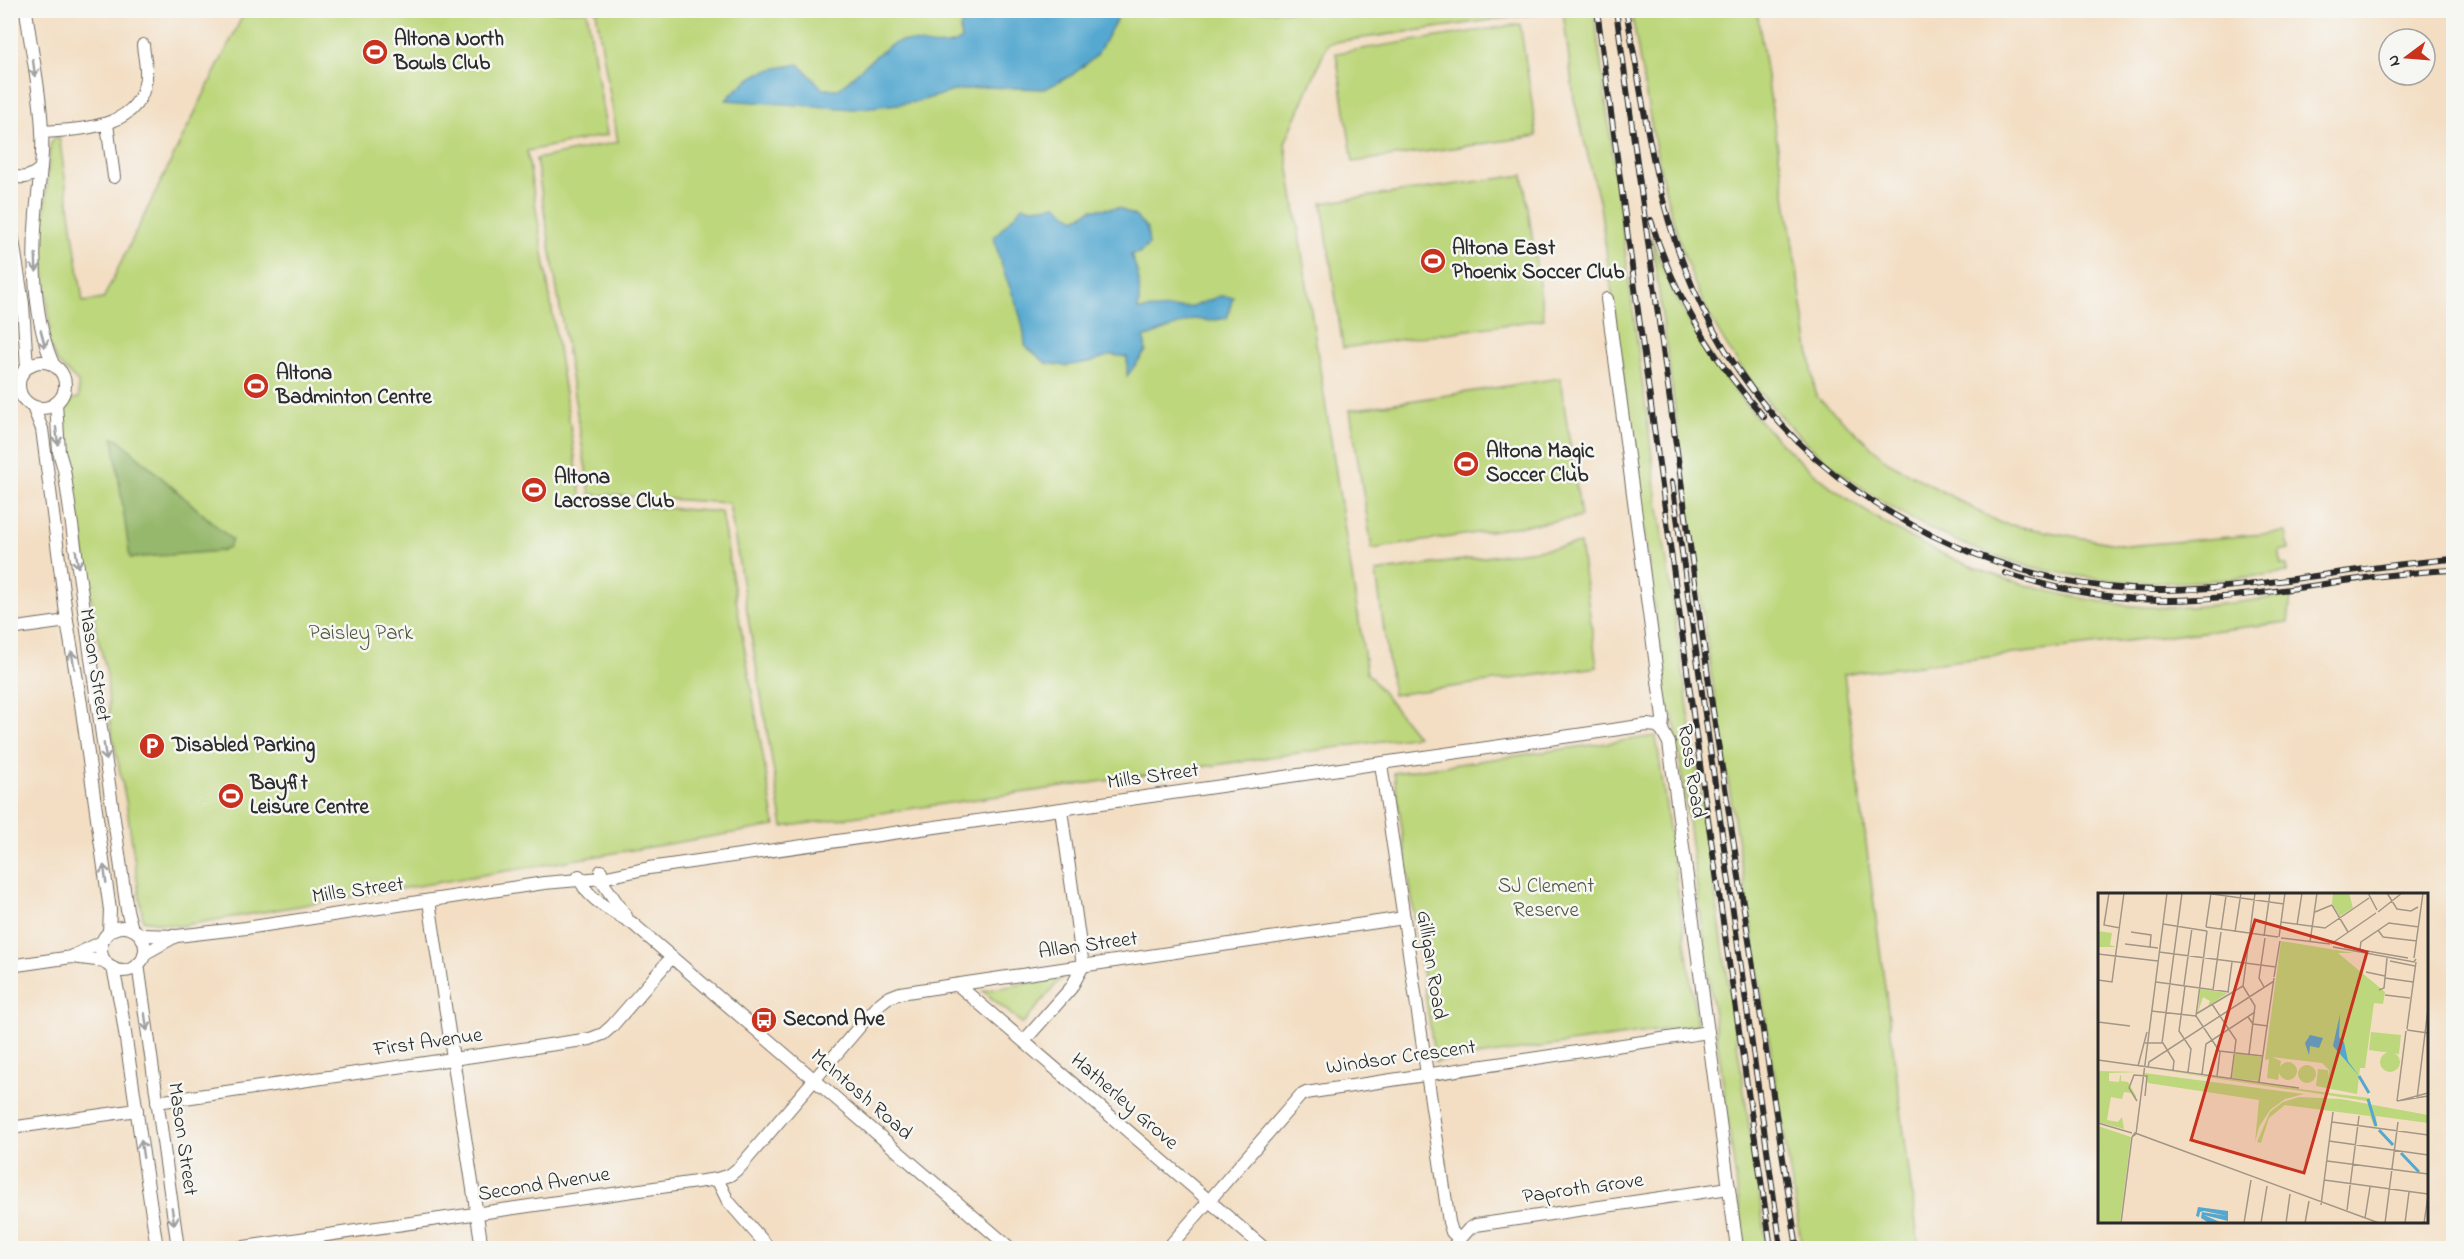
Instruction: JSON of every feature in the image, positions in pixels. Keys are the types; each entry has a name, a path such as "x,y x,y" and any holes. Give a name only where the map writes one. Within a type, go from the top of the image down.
{"street":[{"path":"10,393 45,408 56,403 63,394 64,384 61,374 54,366 45,347 40,329 35,262 42,132 26,10"},
{"path":"42,132 106,124 128,114 144,90 147,75 143,45"},
{"path":"106,124 114,177"},
{"path":"10,176 27,178 41,168"},
{"path":"10,221 23,304 25,370 19,383 29,403"},
{"name":"Ross Road","path":"1607,299 1663,718 1662,730 1669,743 1737,1248"},
{"path":"10,376 44,362 54,366"},
{"name":"Mason Street","path":"29,403 42,429 67,621 110,910 106,937"},
{"name":"Mason Street","path":"56,403 59,452 64,469 127,910 136,932"},
{"path":"10,629 67,621"},
{"path":"81,704 98,701"},
{"name":"Mills Street","path":"136,932 177,936 1647,725 1662,730"},
{"name":"Gilligan Road","path":"1381,764 1449,1222 1456,1244"},
{"path":"1024,1041 1071,988 1083,966 1061,810"},
{"name":"McIntosh Road","path":"601,874 611,897 632,923 1010,1248"},
{"name":"McIntosh Road","path":"580,877 593,898 632,923"},
{"path":"429,900 482,1248"},
{"name":"Allan Street","path":"815,1081 877,1006 887,998 900,993 1404,918"},
{"path":"10,966 72,957 109,964 126,970 141,959 145,948 136,932 120,927 72,957"},
{"name":"Mills Street","path":"141,959 177,936"},
{"path":"106,937 101,948 109,964"},
{"name":"First Avenue","path":"157,1102 590,1039 603,1034 671,958"},
{"name":"Mason Street","path":"141,959 157,1102 178,1248"},
{"name":"Mason Street","path":"109,964 121,1006 157,1248"},
{"name":"Hatherley Grove","path":"958,985 1264,1248"},
{"name":"Windsor Crescent","path":"1168,1248 1300,1096 1312,1091 1708,1032"},
{"name":"Second Avenue","path":"237,1248 717,1179 730,1175 740,1167 815,1081"},
{"path":"10,1128 136,1110"},
{"path":"717,1179 728,1201 769,1248"},
{"name":"Paproth Grove","path":"1456,1244 1469,1229 1486,1223 1729,1188"}],"green space":[{"name":"Paisley Park","path":"245,11 587,11 607,135 527,151 582,502 721,512 775,826 179,926 143,920 126,801 110,724 107,674 96,630 77,506 72,499 67,453 62,452 61,407 65,401 79,398 78,382 57,362 44,331 50,330 42,246 50,145 54,138 59,136 83,302 103,299"},
{"path":"596,11 1541,11 1541,13 1328,43 1285,143 1367,673 1417,736 783,827 729,503 590,494 536,159 618,142"},
{"path":"1563,11 1594,11 1657,495 1767,1248 1745,1248 1674,716 1669,716 1600,205 1574,99"},
{"path":"1631,11 1757,11 1816,396 1888,462 2000,523 2127,546 2286,532 2289,549 2279,551 2282,565 2287,565 2287,572 2183,582 2157,582 2078,576 2017,563 1958,542 1901,513 1848,478 1800,437 1758,390 1722,338 1694,282 1663,182"},
{"path":"1520,24 1537,136 1353,162 1336,53"},
{"name":"Altona East Phoenix Soccer Club","path":"1523,175 1544,319 1343,348 1322,203"},
{"path":"1651,235 1686,315 1738,395 1781,443 1829,485 1882,521 1938,552 1998,576 2060,594 2124,605 2166,608 2208,606 2291,595 2288,622 1844,674 1919,1248 1802,1248 1712,680"},
{"name":"Altona Magic Soccer Club","path":"1560,378 1581,517 1372,549 1350,410"},
{"path":"113,438 117,438 232,540 229,547 222,551 130,558"},
{"path":"1580,544 1597,667 1393,695 1376,572"},
{"name":"SJ Clement Reserve","path":"1656,736 1697,1025 1435,1062 1394,773"},
{"path":"1062,977 1023,1024 983,991"}],"water":[{"path":"969,10 1121,11 1097,55 1072,75 1045,89 985,87 954,91 916,102 854,109 726,100 743,83 758,74 775,68 799,64 823,89 839,89 878,54 895,43 910,41 939,46 961,40 960,28"},
{"path":"1057,205 1075,219 1092,209 1119,208 1135,216 1147,228 1149,245 1139,253 1131,255 1139,282 1138,310 1191,307 1220,296 1233,297 1227,318 1210,321 1194,319 1144,338 1146,351 1127,376 1127,357 1111,355 1090,362 1065,366 1046,363 1025,346 1021,318 1001,265 994,237 1023,206 1034,208"}],"railway":[{"path":"1597,10 1701,772 1771,1248"},
{"path":"1616,10 1711,698 1797,1248"},
{"path":"1626,10 1656,173 1674,237 1693,289 1725,349 1764,405 1816,459 1858,492 1904,521 1953,545 2004,564 2057,579 2110,587 2162,590 2198,589 2454,559"},
{"path":"1651,220 1671,274 1697,325 1728,373 1764,417"},
{"path":"1672,482 1781,1248"},
{"path":"2005,573 2052,586 2101,595 2175,600 2263,593 2390,575 2454,570"}],"place":[{"name":"Altona North Bowls Club","path":"375,52"},
{"name":"Altona East Phoenix Soccer Club","path":"1433,261"},
{"name":"Altona Badminton Centre","path":"256,386"},
{"name":"Altona Magic Soccer Club","path":"1466,464"},
{"name":"Altona Lacrosse Club","path":"534,490"},
{"name":"Disabled Parking","path":"152,746"},
{"name":"Bayfit Leisure Centre","path":"231,796"},
{"name":"Second Ave","path":"764,1020"}]}
